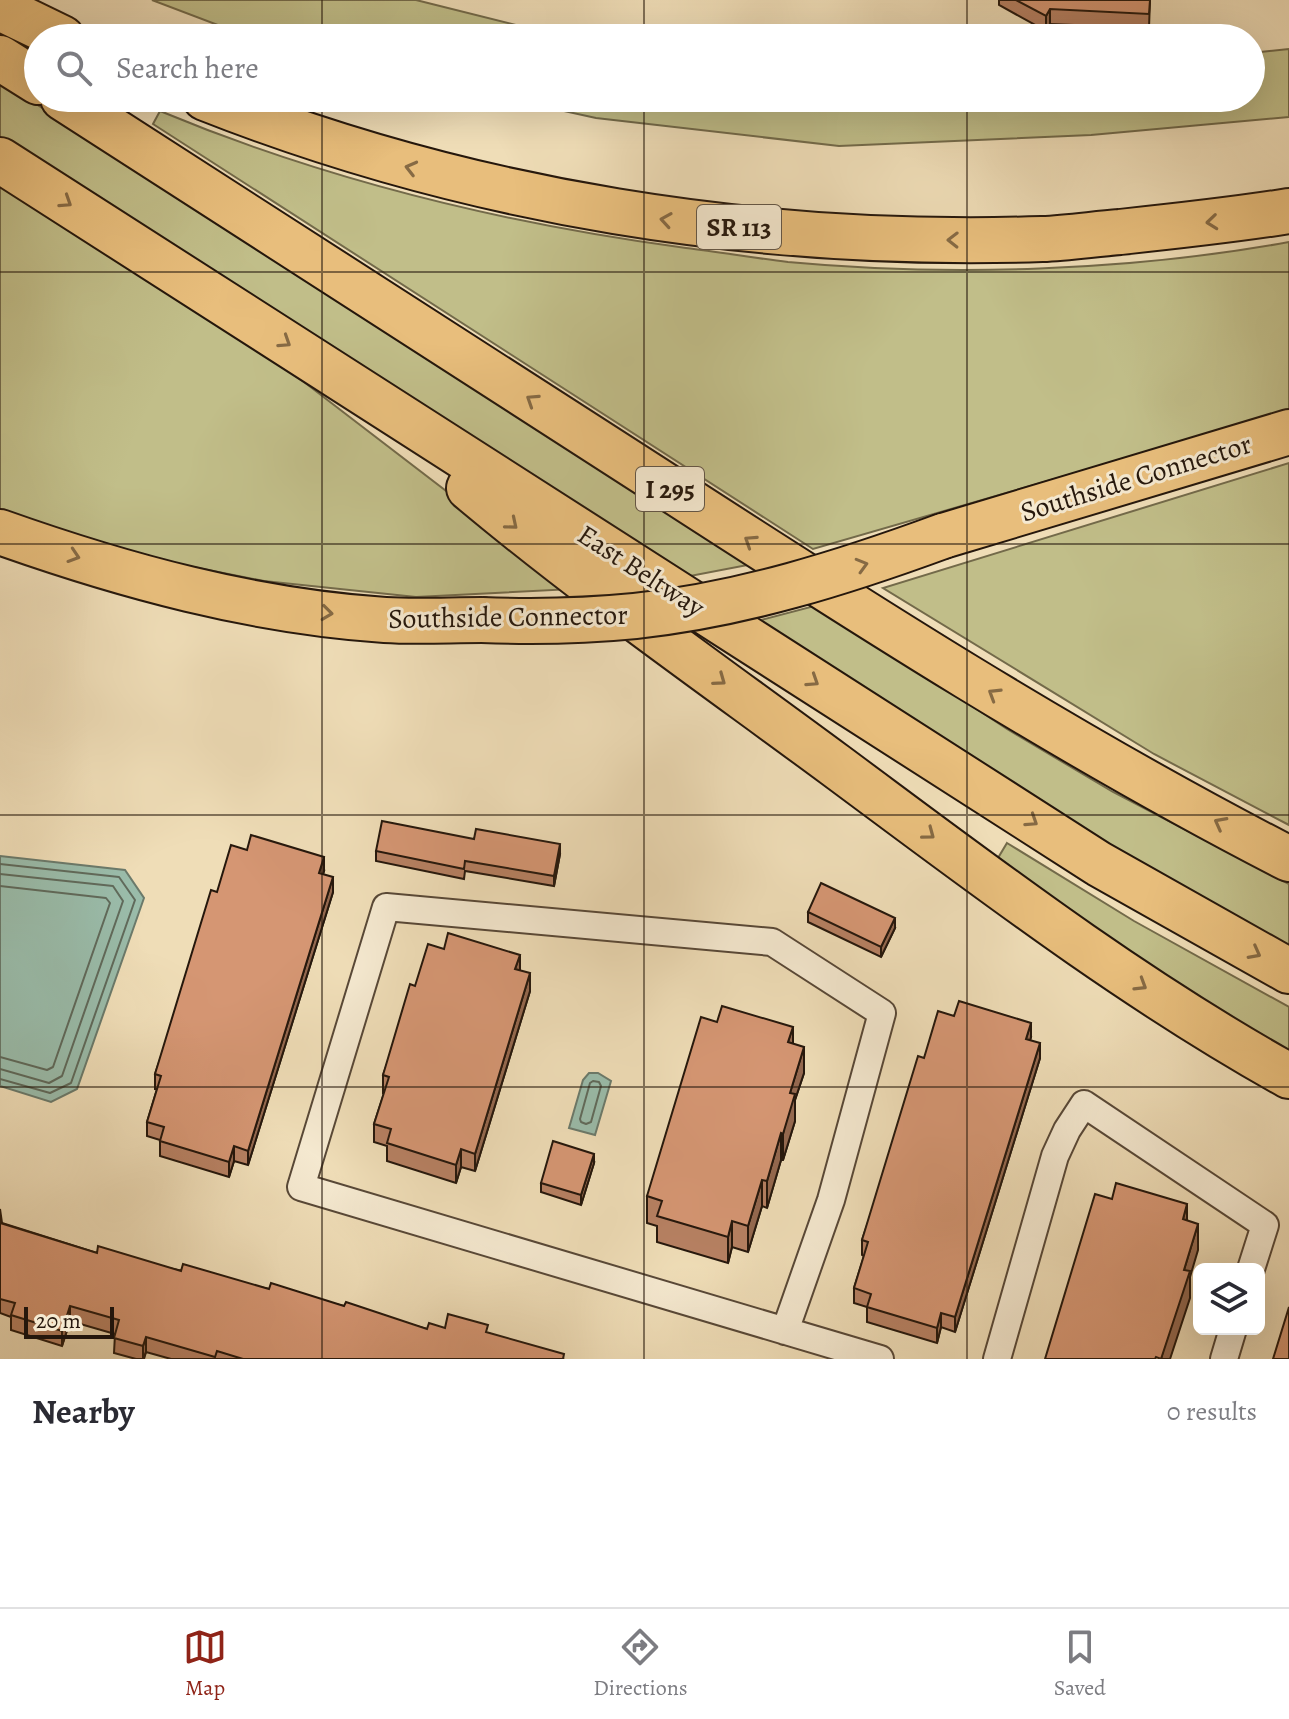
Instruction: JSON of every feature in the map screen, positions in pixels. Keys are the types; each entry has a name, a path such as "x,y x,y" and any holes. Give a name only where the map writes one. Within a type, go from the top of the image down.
{"highway":[{"path":"0,8 33,24"},
{"path":"0,58 24,73"},
{"name":"I 295","path":"85,112 834,594 1017,708 1143,782 1289,859"},
{"name":"SR 113","path":"245,112 394,164 592,208 685,223 949,240 1045,239 1217,222 1289,211"},
{"name":"East Beltway","path":"0,160 1099,864 1289,971"},
{"path":"323,366 548,554 981,873 1119,971 1289,1076"},
{"name":"Southside Connector","path":"0,532 145,579 259,604 385,620 547,622 613,618 735,599 877,560 943,536 1289,432"}],"street":[{"path":"785,1331 831,1200 882,1013 772,942 386,907 301,1187 785,1331 880,1359"},
{"path":"997,1359 1055,1156 1084,1104 1265,1225 1253,1263"},
{"path":"1224,1359 1231,1335"}],"shaded area":[{"path":"152,0 416,0 512,24 215,24"},
{"path":"1289,49 1289,117 1091,135 839,146 596,118 569,112 1265,112 1265,52"},
{"path":"0,81 24,96 24,112 49,112 758,563 685,577 0,139"},
{"path":"163,112 288,159 485,213 619,238 788,262 912,269 1039,268 1167,259 1289,242 1289,411 813,549 153,124"},
{"path":"0,181 196,306 304,382 574,589 416,597 264,581 128,554 0,511"},
{"path":"1289,463 1289,825 1154,754 883,588"},
{"path":"818,605 1007,729 1113,792 1289,884 1289,951 1106,844 757,621"},
{"path":"1007,843 1134,921 1289,1007 1289,1066 992,868"}],"water":[{"path":"0,856 125,870 144,898 77,1089 51,1102 0,1086"},
{"path":"589,1073 598,1073 611,1081 595,1135 569,1128 583,1080"}],"building":[{"path":"1016,0 1150,0 1149,14 1050,9 1046,16"},
{"path":"382,821 474,839 476,829 560,844 554,876 465,861 464,869 376,851"},
{"path":"251,835 324,857 319,873 333,877 248,1151 234,1146 229,1162 160,1141 164,1127 147,1122 161,1076 155,1074 211,890 217,892 231,845 247,850"},
{"path":"821,883 895,918 881,947 808,912"},
{"path":"448,933 520,955 515,969 530,973 475,1154 461,1149 456,1165 387,1143 391,1129 374,1124 389,1077 383,1075 410,984 415,986 428,944 444,949"},
{"path":"959,1001 1031,1023 1026,1039 1040,1043 955,1317 941,1313 937,1328 867,1307 871,1294 854,1288 868,1242 862,1240 918,1056 924,1058 938,1011 954,1016"},
{"path":"722,1006 793,1027 788,1042 804,1047 790,1093 795,1094 767,1181 762,1180 748,1226 732,1221 728,1237 657,1216 662,1201 647,1196 701,1017 717,1022"},
{"path":"553,1141 594,1154 581,1195 541,1183"},
{"path":"1116,1183 1187,1204 1183,1219 1198,1224 1184,1270 1190,1271 1161,1359 1045,1359 1095,1194 1112,1199"},
{"path":"0,1223 97,1253 98,1246 181,1271 183,1264 269,1289 271,1283 344,1306 346,1302 427,1329 429,1323 445,1328 448,1314 488,1325 486,1332 564,1354 563,1359 243,1359 217,1351 215,1357 146,1337 143,1346 114,1338 119,1320 70,1306 62,1331 11,1315 15,1303 0,1299"},
{"path":"1289,1307 1289,1359 1273,1359"}]}
